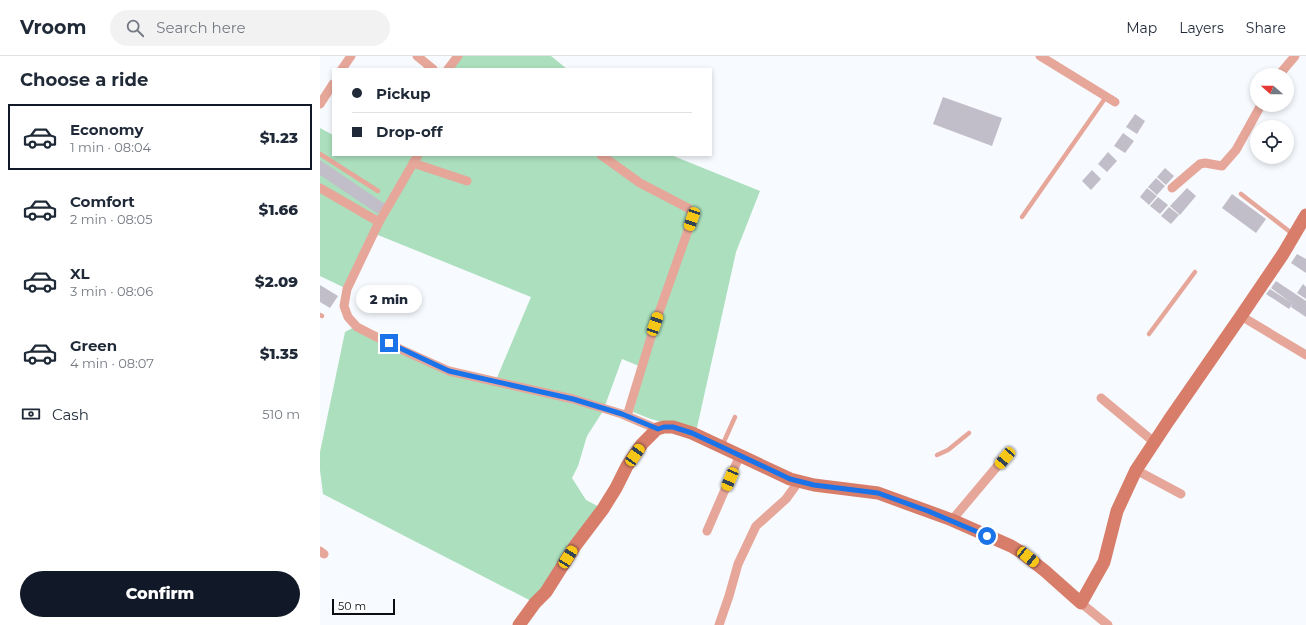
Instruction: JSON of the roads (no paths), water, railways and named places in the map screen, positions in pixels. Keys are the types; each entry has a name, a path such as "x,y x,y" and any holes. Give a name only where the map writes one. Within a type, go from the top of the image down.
{"street":[{"path":"343,68 351,56"},
{"path":"417,56 432,68"},
{"path":"449,68 458,56"},
{"path":"1040,56 1115,102"},
{"path":"1285,68 1295,56"},
{"path":"320,104 332,86"},
{"path":"1172,188 1200,164 1205,163 1222,166 1236,150 1257,112"},
{"path":"417,156 379,222 347,289 344,306 348,316 357,327 400,349 449,371 566,397 627,416 658,429"},
{"path":"602,156 640,183 688,208 692,213 692,219 655,324 627,416"},
{"path":"413,163 467,181"},
{"path":"321,190 379,222"},
{"path":"1081,603 1104,562 1117,511 1136,470 1241,316 1306,215"},
{"path":"1241,316 1306,355"},
{"path":"1101,398 1154,442"},
{"path":"521,624 535,603 546,592 575,546 603,509 627,466 642,444 658,429 673,427 692,433 790,479 814,485 878,493 952,520 1011,546 1054,578 1108,625"},
{"path":"707,531 740,455"},
{"path":"952,520 1005,458"},
{"path":"1136,470 1181,494"},
{"path":"719,625 738,564 756,526 786,499 799,481"}],"lane":[{"path":"1022,217 1106,97"},
{"path":"320,154 378,190"},
{"path":"1242,194 1294,235"},
{"path":"1149,334 1195,272"},
{"path":"722,447 735,417"},
{"path":"937,455 948,450 969,433"}]}
